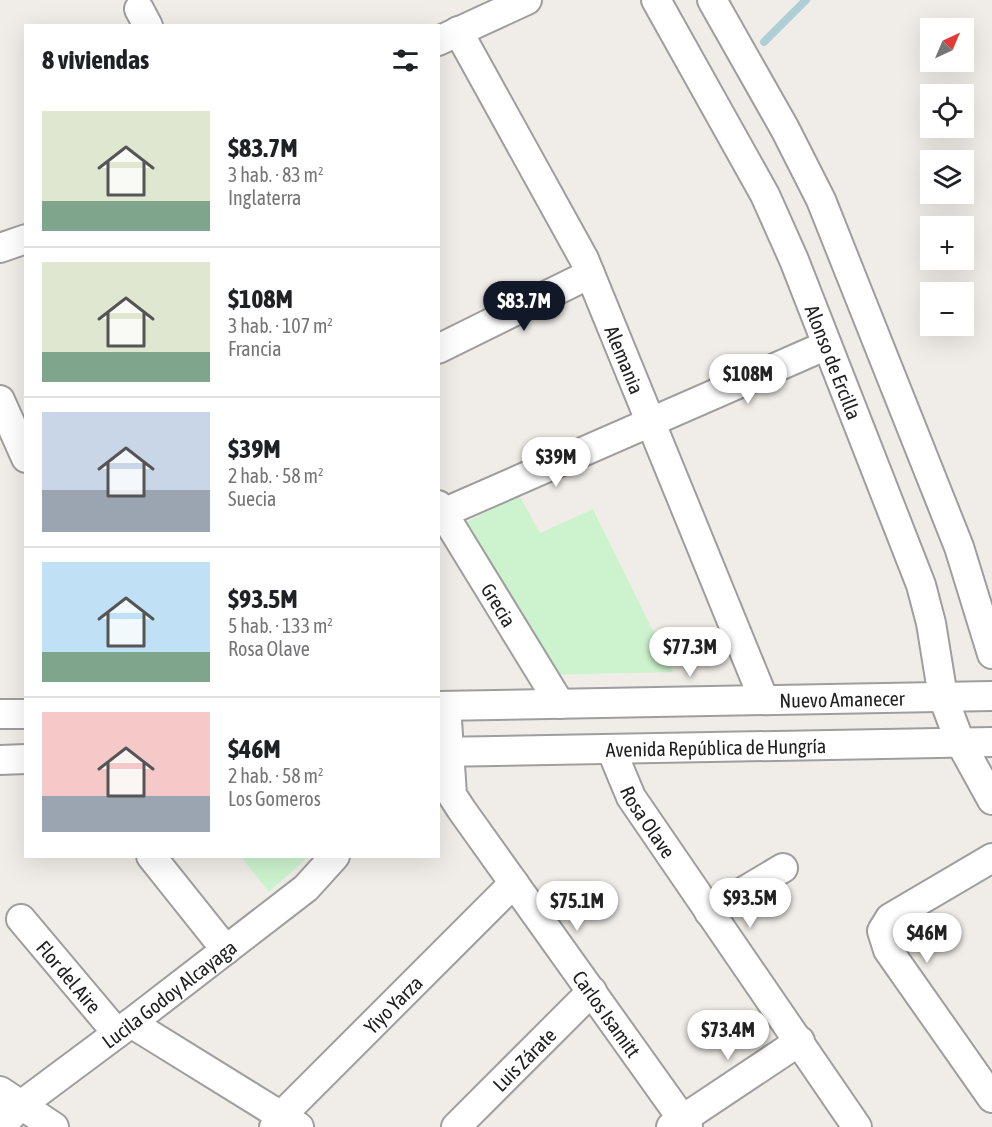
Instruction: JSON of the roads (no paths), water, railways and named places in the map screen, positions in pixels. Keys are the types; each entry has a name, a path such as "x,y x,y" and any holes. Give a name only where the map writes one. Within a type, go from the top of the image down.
{"street":[{"path":"448,36 526,0"},
{"name":"Alonso de Ercilla","path":"656,0 765,195 794,260 921,585 931,623 943,697 960,742 992,800"},
{"path":"712,0 785,129 821,200 959,547 992,654"},
{"name":"Alemania","path":"448,36 584,259 764,700"},
{"path":"0,248 24,240"},
{"path":"440,348 590,274"},
{"path":"440,509 651,422 827,345"},
{"path":"0,400 24,454"},
{"name":"Grecia","path":"440,509 560,704"},
{"name":"Nuevo Amanecer","path":"440,706 992,696"},
{"name":"Carlos Isamitt","path":"440,713 447,720 444,752 452,795 592,991 680,1124"},
{"path":"0,714 24,714"},
{"name":"Avenida República de Hungría","path":"444,752 992,742"},
{"name":"Rosa Olave","path":"611,749 631,797 857,1127"},
{"path":"0,760 24,759"},
{"path":"153,858 226,950"},
{"name":"Lucila Godoy Alcayaga","path":"1,1126 10,1098 124,1028 306,888 333,858"},
{"path":"992,858 890,918 882,931 888,950 992,1098"},
{"path":"709,912 783,868"},
{"name":"Yiyo Yarza","path":"285,1123 514,884"},
{"name":"Flor del Aire","path":"21,920 124,1028 285,1123"},
{"name":"Luis Zárate","path":"456,1127 592,991"},
{"path":"680,1124 800,1041"},
{"path":"10,1098 54,1127"}],"waterway":[{"path":"764,42 806,0"}]}
